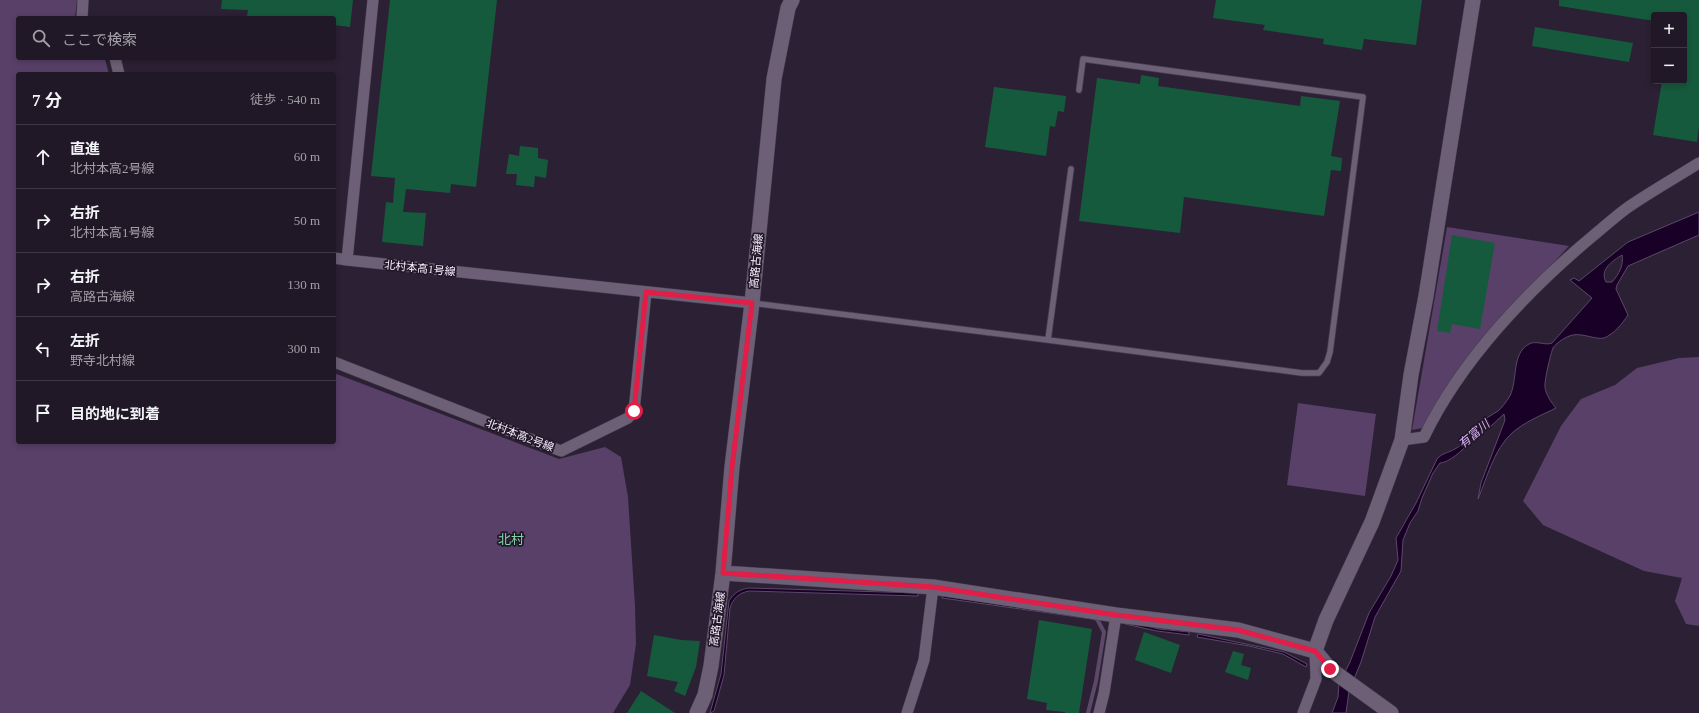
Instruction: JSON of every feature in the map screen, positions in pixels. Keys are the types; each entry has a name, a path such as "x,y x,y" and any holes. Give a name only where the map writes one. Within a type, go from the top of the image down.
{"street":[{"path":"82,16 84,0"},
{"path":"347,260 373,0"},
{"name":"高路古海線","path":"697,713 705,695 711,666 723,573 732,467 752,303 774,79 788,8 792,0"},
{"path":"1304,713 1316,678 1315,651 1326,620 1372,522 1402,440 1410,382 1426,296 1473,0"},
{"path":"116,60 118,72"},
{"path":"1402,440 1424,437 1446,397 1468,366 1495,332 1546,278 1575,251 1627,208 1699,163"},
{"name":"北村本高1号線","path":"336,258 752,303"},
{"name":"北村本高2号線","path":"336,363 561,451 628,418 634,411 646,292"},
{"path":"723,573 933,587 1116,615 1238,630 1315,651 1330,669 1376,704 1391,713"},
{"path":"907,713 924,660 933,587"},
{"path":"1099,713 1104,693 1116,615"}],"lane":[{"path":"752,303 1302,373 1319,372 1327,362 1330,352 1363,97 1083,59 1079,90"},
{"path":"1048,340 1071,169"}],"shaded area":[{"path":"0,0 77,0 75,16 16,16 16,60 105,60 108,72 16,72 16,444 336,444 336,374 559,459 605,447 621,457 628,497 636,644 630,685 613,713 0,713"},
{"path":"1447,227 1569,246 1484,339 1423,428 1412,430"},
{"path":"1699,357 1699,626 1686,624 1675,601 1682,578 1644,571 1543,525 1523,501 1561,426 1581,399 1615,385 1637,368 1679,358"},
{"path":"1298,403 1376,414 1365,496 1287,485"}],"water":[{"name":"有富川","path":"1699,212 1699,235 1628,266 1616,289 1628,315 1614,331 1604,338 1581,335 1571,336 1565,338 1553,348 1545,387 1546,393 1556,408 1526,423 1517,429 1503,443 1493,461 1478,499 1481,483 1505,420 1504,414 1490,427 1479,433 1456,455 1445,462 1440,463 1433,473 1418,511 1410,523 1403,540 1401,571 1375,617 1361,662 1349,691 1346,713 1332,713 1338,697 1339,684 1350,662 1369,613 1391,576 1398,560 1396,538 1416,503 1437,459 1441,455 1464,443 1485,419 1498,411 1508,399 1513,385 1519,355 1523,349 1532,343 1552,343 1592,298 1570,280 1574,278 1579,281 1628,242","holes":["1622,255 1622,266 1617,276 1612,282 1606,282 1604,273 1608,266"]},
{"path":"749,588 918,593 918,596 749,591 742,593 733,601 730,608 724,675 714,711 710,713 721,674 729,601 738,592"},
{"path":"943,596 1099,617 1099,620 942,598"},
{"path":"1125,621 1159,629 1189,632 1189,635 1157,631 1125,624"},
{"path":"1198,634 1284,652 1307,664 1306,667 1283,654 1249,646 1197,637"}],"building":[{"path":"222,0 353,0 350,27 336,25 336,16 247,16 248,10 221,9"},
{"path":"390,0 497,0 476,187 451,184 450,193 406,189 403,212 426,213 423,246 382,242 386,202 393,203 395,178 371,176"},
{"path":"1216,0 1422,0 1416,45 1364,39 1362,50 1323,44 1324,39 1263,30 1265,25 1213,18"},
{"path":"1559,0 1699,0 1699,126 1697,142 1653,135 1662,84 1687,84 1687,12 1651,12 1651,21 1559,6"},
{"path":"1535,27 1633,43 1629,62 1532,46"},
{"path":"1141,75 1159,78 1158,86 1300,106 1301,96 1340,101 1331,156 1342,158 1341,171 1331,170 1324,216 1184,197 1180,233 1079,221 1097,78 1140,84"},
{"path":"994,87 1066,96 1064,112 1058,111 1055,127 1050,126 1046,156 985,147"},
{"path":"520,146 538,148 538,158 548,160 546,178 535,176 534,187 516,185 517,174 506,174 509,154 519,156"},
{"path":"1452,235 1495,243 1480,329 1452,324 1450,333 1437,331"},
{"path":"1039,620 1092,629 1079,713 1065,713 1046,710 1047,703 1027,699"},
{"path":"1144,632 1180,645 1171,673 1135,660"},
{"path":"654,635 681,640 700,641 696,667 685,696 674,691 678,682 647,676"},
{"path":"1233,651 1244,654 1241,665 1251,668 1248,680 1225,672"},
{"path":"641,691 675,713 627,713"}],"waterway":[{"path":"1088,713 1096,681 1104,632 1097,619 1094,618"}],"district":[{"name":"北村","path":"511,539"}],"route":[{"path":"634,411 646,292 752,303 732,467 723,573 933,587 1116,615 1238,630 1315,651 1330,669"}]}
